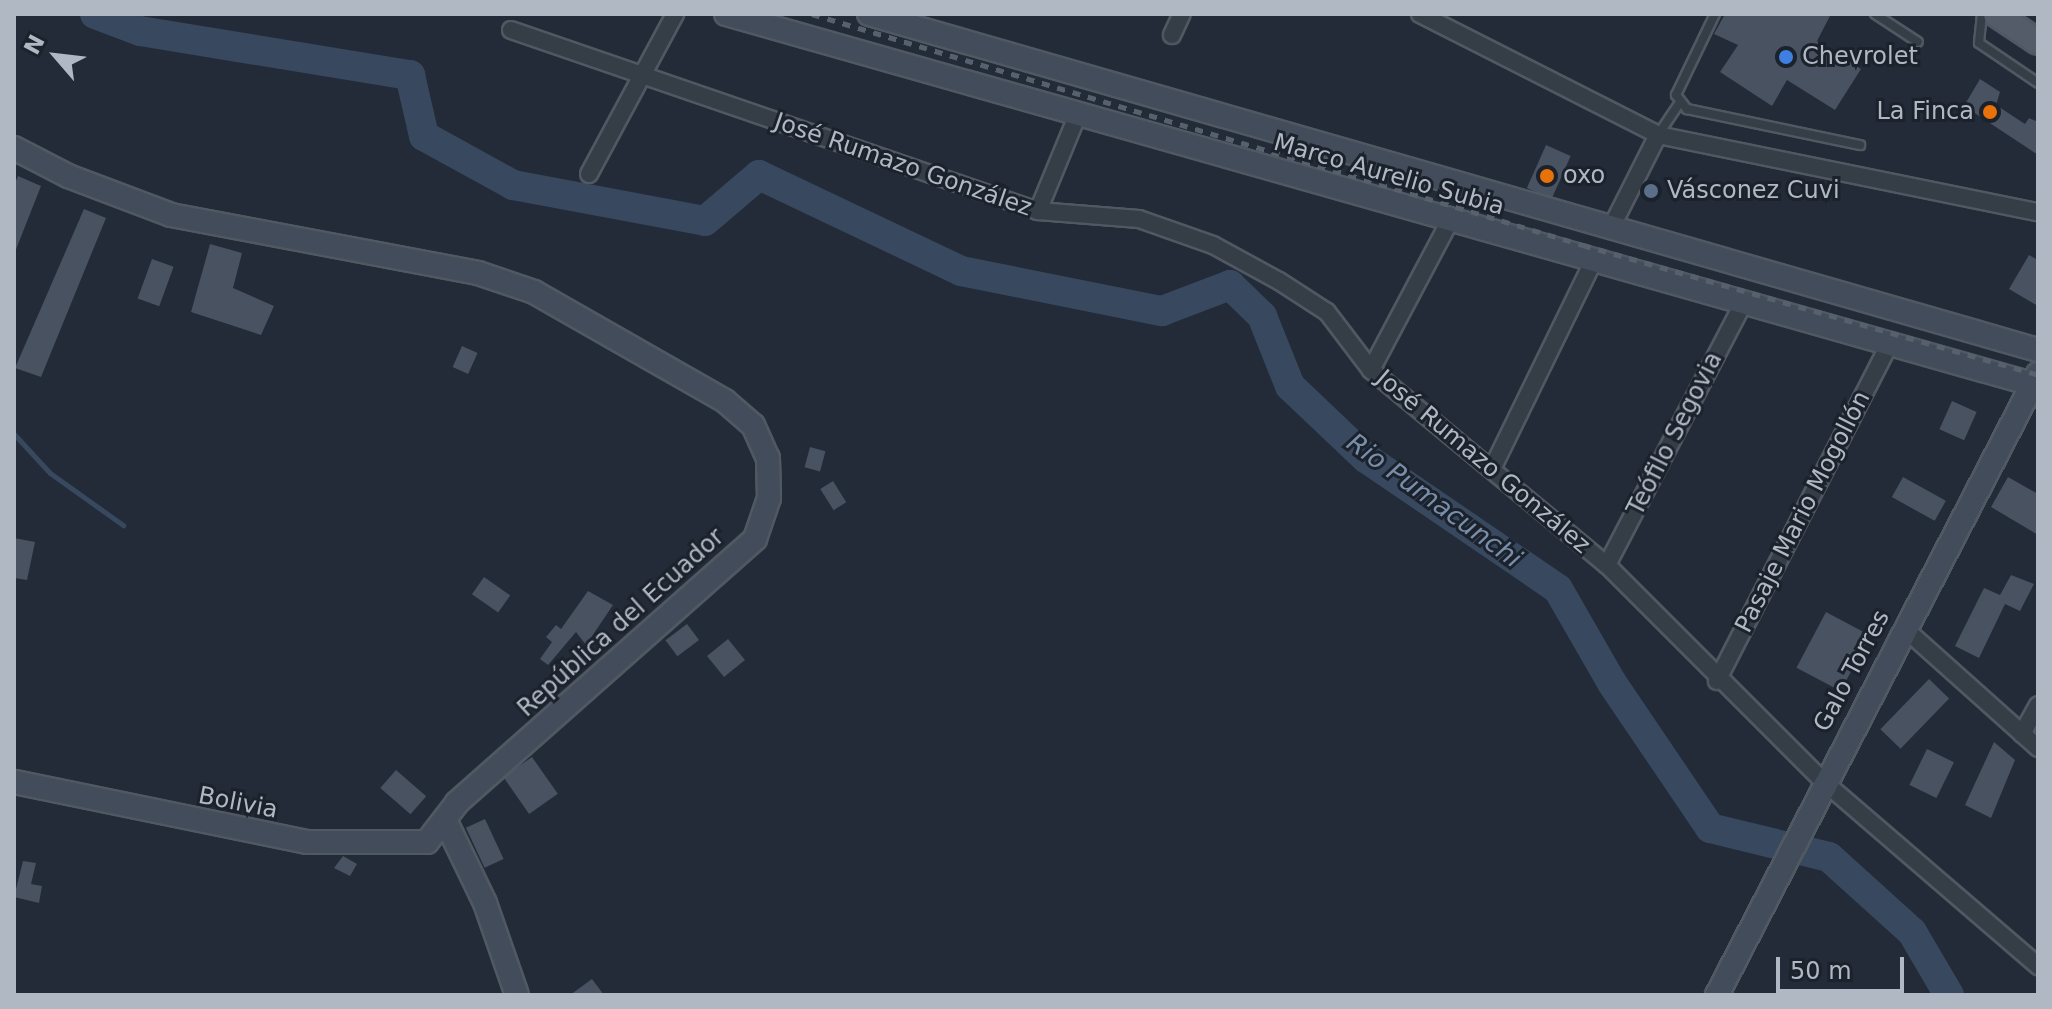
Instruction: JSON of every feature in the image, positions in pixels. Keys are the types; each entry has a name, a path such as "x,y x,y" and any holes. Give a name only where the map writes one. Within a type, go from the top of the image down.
{"main road":[{"path":"1996,14 2038,42"}],"street":[{"path":"589,174 675,14"},
{"name":"Marco Aurelio Subia","path":"726,14 1890,343 2034,390"},
{"name":"Marco Aurelio Subia","path":"869,14 2038,350"},
{"path":"1172,35 1182,14"},
{"path":"1420,14 1658,135 2038,212"},
{"name":"José Rumazo González","path":"511,30 1038,211 1139,219 1213,245 1327,312 1371,370 1493,467 1607,565 1717,681 1823,781 2038,966"},
{"path":"1038,211 1078,114"},
{"path":"1611,228 1658,135"},
{"name":"República del Ecuador","path":"14,148 68,176 171,215 478,273 534,292 725,401 753,425 768,458 769,498 755,539 457,803 446,822"},
{"path":"1371,370 1451,219"},
{"path":"1493,467 1594,260"},
{"name":"Teófilo Segovia","path":"1607,565 1744,302"},
{"name":"Pasaje Mario Mogollón","path":"1717,681 1890,343"},
{"name":"Galo Torres","path":"1717,995 1823,781 2034,390"},
{"path":"1904,628 2038,748"},
{"path":"2022,734 2038,705"},
{"name":"Bolivia","path":"14,782 307,842 400,846 427,842 446,822"},
{"path":"446,822 485,903 517,995"}],"lane":[{"path":"1715,14 1676,95 1687,109 1860,145"},
{"path":"1875,14 1918,42"},
{"path":"1982,14 1979,43 2038,83"},
{"path":"1658,135 1680,102"}],"building":[{"name":"Chevrolet","path":"1725,14 1831,14 1817,41 1861,69 1835,110 1787,80 1772,106 1720,72 1738,45 1714,34"},
{"name":"La Finca","path":"1980,79 2000,92 1996,105 2025,124 2029,118 2038,122 2038,155 1964,106"},
{"name":"oxo","path":"1546,145 1571,156 1552,199 1527,188"},
{"path":"18,176 41,186 15,252 14,185"},
{"path":"84,209 106,218 41,377 15,368"},
{"path":"210,244 242,253 233,288 274,306 261,335 191,312"},
{"path":"2029,255 2038,260 2038,306 2009,289"},
{"path":"152,259 174,267 159,306 138,298"},
{"path":"462,346 478,353 468,374 453,367"},
{"path":"1952,401 1977,412 1964,440 1939,429"},
{"path":"810,447 825,451 820,471 805,467"},
{"path":"1903,477 1946,501 1935,521 1892,497"},
{"path":"2008,477 2038,494 2038,535 1991,507"},
{"path":"833,481 846,502 834,510 820,489"},
{"path":"14,538 35,542 27,580 14,578"},
{"path":"2011,575 2034,584 2020,611 2005,604 1979,658 1955,646 1984,588 2000,595"},
{"path":"484,577 510,595 498,613 472,594"},
{"path":"588,591 613,605 586,645 576,632 548,665 540,659 552,642 546,637 556,625 561,629"},
{"path":"1826,612 1870,635 1841,691 1796,668"},
{"path":"687,624 699,640 677,656 665,640"},
{"path":"728,639 745,660 724,677 707,656"},
{"path":"1929,679 1949,698 1901,749 1880,729"},
{"path":"1994,742 2015,760 1991,818 1965,805"},
{"path":"1927,749 1954,762 1936,798 1909,785"},
{"path":"532,757 558,794 529,814 503,777"},
{"path":"396,770 426,796 410,814 380,788"},
{"path":"485,819 504,859 485,868 466,828"},
{"path":"343,856 357,864 350,876 334,868"},
{"path":"23,861 36,863 31,884 42,886 39,903 14,897"},
{"path":"592,979 604,995 570,995"}],"waterway":[{"name":"Rio Pumacunchi","path":"95,14 140,31 410,75 424,136 513,185 705,221 759,175 961,271 1162,311 1230,285 1262,316 1290,386 1366,458 1558,589 1612,683 1710,828 1829,857 1912,932 1949,995"},
{"path":"14,434 50,473 123,525"}],"railway":[{"path":"812,14 1583,245 2038,375"}],"place":[{"name":"Chevrolet","path":"1786,57"},
{"name":"La Finca","path":"1990,112"},
{"name":"oxo","path":"1547,176"},
{"name":"Vásconez Cuvi","path":"1651,191"}]}
